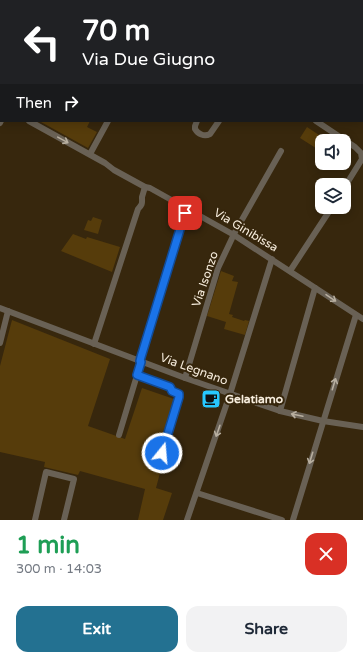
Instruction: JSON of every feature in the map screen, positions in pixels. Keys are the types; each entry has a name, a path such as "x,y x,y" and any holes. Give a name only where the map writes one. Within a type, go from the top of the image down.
{"street":[{"name":"Via Ginibissa","path":"33,122 106,163 114,170 187,208 234,235 361,316"},
{"path":"90,154 107,122"},
{"path":"197,122 195,129 201,135 205,136 210,134 218,122"},
{"path":"318,122 356,147 361,153 362,159 350,178"},
{"name":"Via Isonzo","path":"185,378 218,268 234,235 281,151"},
{"path":"94,344 138,209 143,201 142,197 145,187"},
{"path":"119,435 187,208"},
{"path":"290,271 327,214"},
{"path":"187,520 230,394 272,259"},
{"path":"280,411 316,288"},
{"name":"Via Legnano","path":"0,308 185,378 280,411 323,421 363,426"},
{"path":"0,343 8,311"},
{"path":"293,520 323,421 361,316"},
{"path":"137,375 170,387 172,391 179,394 162,453"},
{"path":"35,520 46,472 74,479 64,520"},
{"path":"197,493 282,520"}],"shaded area":[{"path":"41,122 90,122 87,127 97,132 88,148"},
{"path":"307,127 318,134 315,134 315,148 300,138"},
{"path":"93,217 102,220 98,234 84,230 88,220 91,221"},
{"path":"73,234 86,239 87,237 120,247 112,272 61,251"},
{"path":"221,271 234,276 232,281 238,282 229,314 233,315 232,317 249,321 245,335 224,329 226,322 207,316"},
{"path":"12,320 110,359 88,426 125,439 142,388 174,399 159,452 165,454 156,488 172,493 163,520 138,520 145,489 80,471 78,475 44,467 45,462 0,452 0,366"}],"place":[{"name":"Gelatiamo","path":"211,399"}],"route":[{"path":"162,453 179,394 172,391 170,387 137,375 141,357 185,213"}]}
